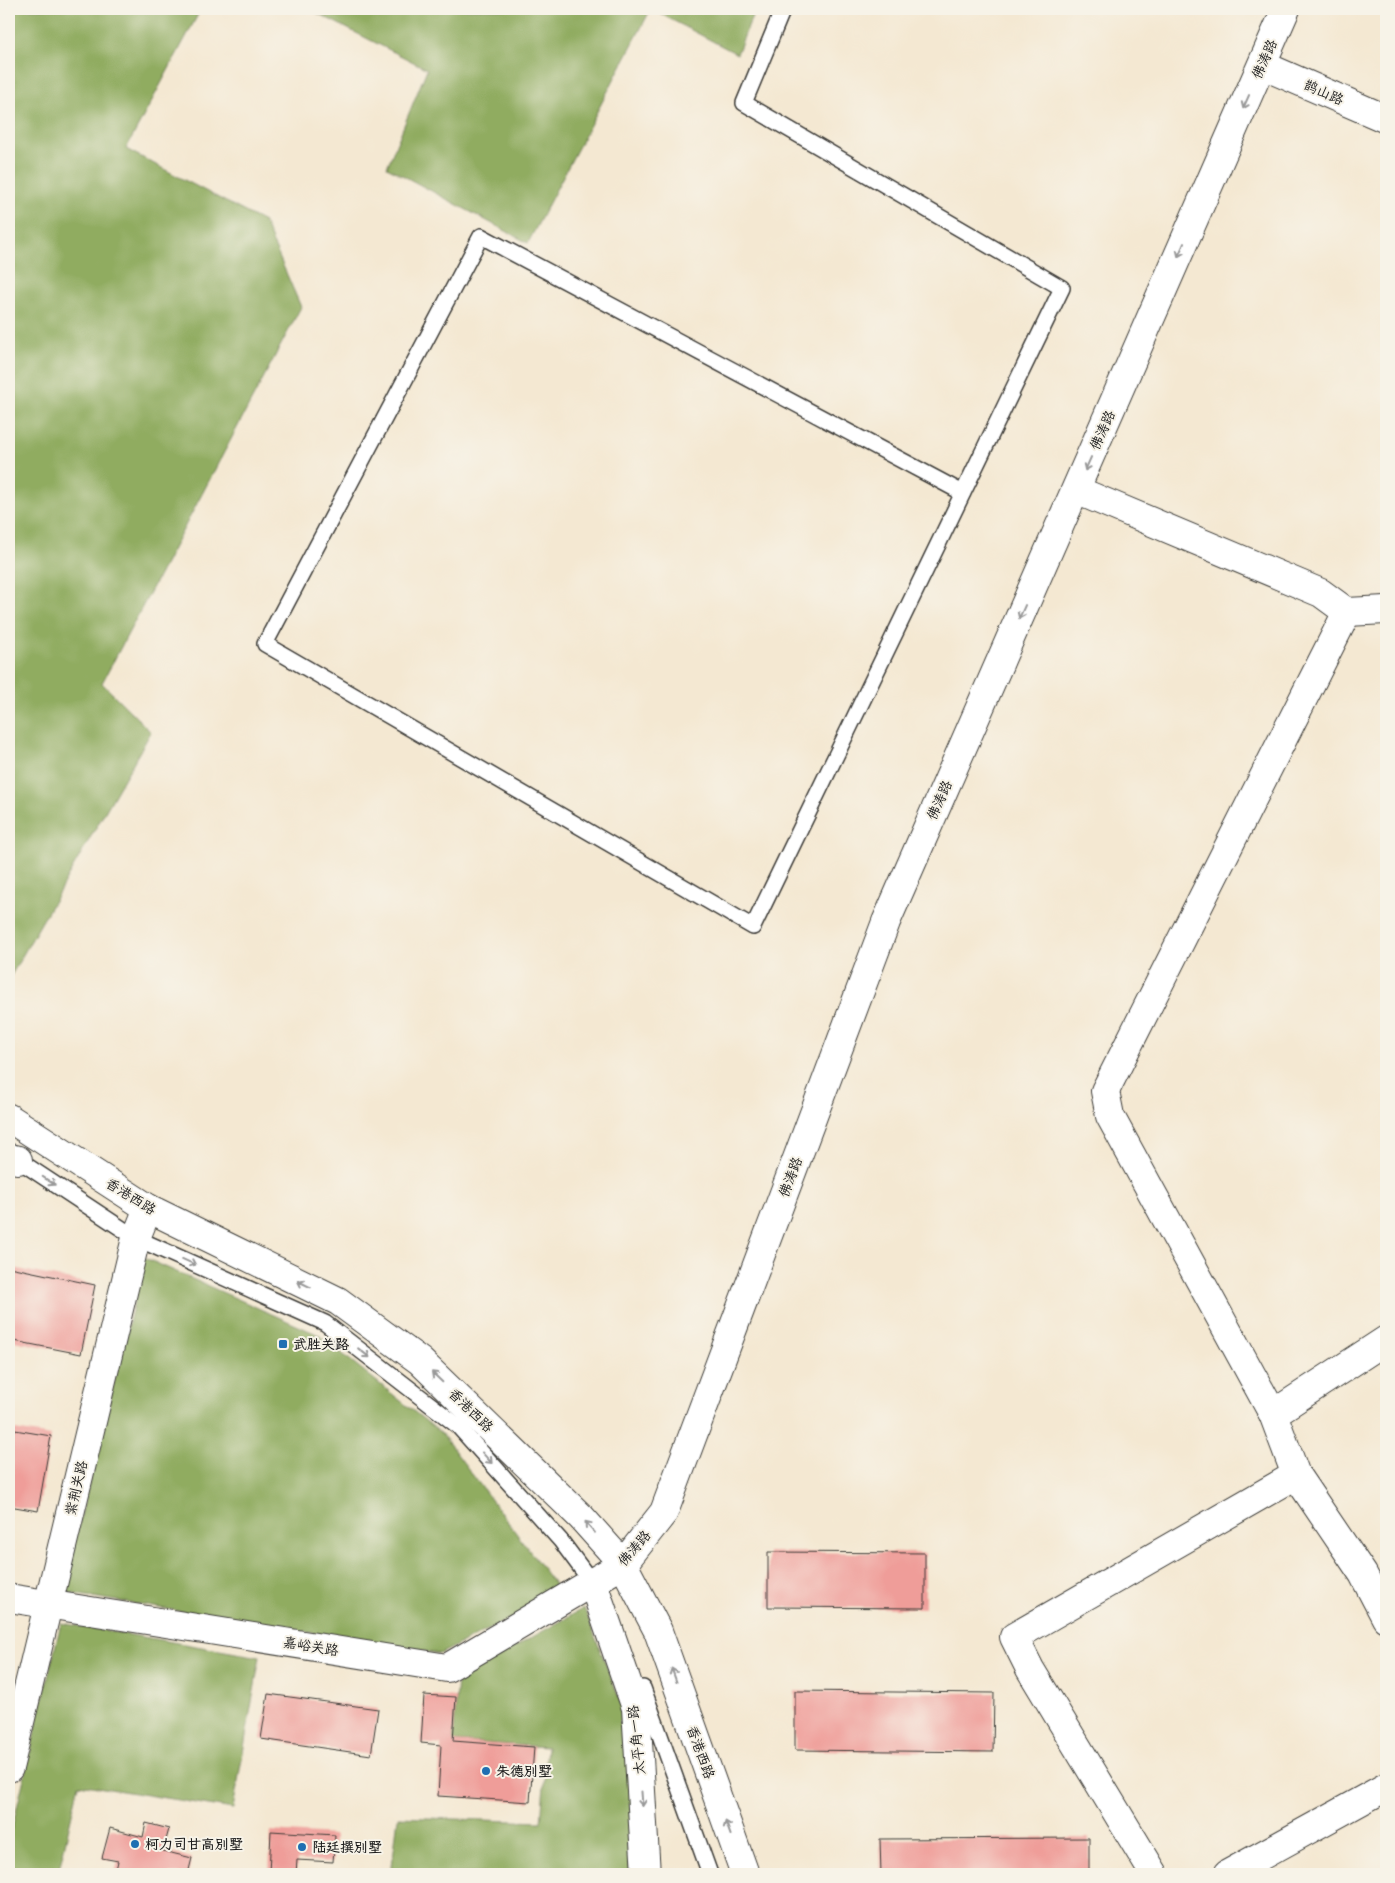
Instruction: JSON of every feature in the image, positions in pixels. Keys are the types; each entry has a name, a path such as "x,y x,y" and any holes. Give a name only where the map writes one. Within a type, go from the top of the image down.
{"street":[{"name":"佛涛路","path":"593,1583 622,1564 664,1512 886,922 1286,9"},
{"name":"鹊山路","path":"1262,65 1386,119"},
{"path":"1076,490 1321,593 1347,612 1386,610"},
{"path":"1347,612 1105,1091 1110,1116 1273,1414 1296,1475 1363,1574 1386,1618"},
{"name":"香港西路","path":"9,1118 148,1208 338,1301 420,1361 581,1517 622,1564 658,1631 745,1874"},
{"name":"紫荆关路","path":"9,1768 136,1238 148,1208"},
{"path":"1273,1414 1386,1340"},
{"path":"1154,1874 1030,1669 1014,1637 1296,1475"},
{"name":"嘉峪关路","path":"9,1598 446,1668 593,1583"},
{"name":"太平角一路","path":"593,1583 636,1708 646,1874"},
{"path":"1228,1874 1386,1787"}],"lane":[{"path":"783,9 744,102 1062,288 963,493 753,927 265,644 481,236 963,493"},
{"name":"香港西路","path":"12,1157 136,1238 325,1323 458,1426 561,1541 593,1583 630,1650 710,1874"}],"green space":[{"path":"9,9 201,9 126,149 264,222 301,307 102,683 151,732 9,979"},
{"path":"309,9 651,9 528,243 387,167 427,69"},
{"path":"651,9 755,9 737,54"},
{"path":"145,1258 319,1335 442,1434 561,1593 440,1654 62,1592"},
{"path":"584,1608 630,1726 638,1874 391,1874 398,1817 541,1822 547,1747 453,1741 458,1679"},
{"path":"61,1623 260,1657 233,1809 79,1784 58,1874 9,1874 9,1841"}],"building":[{"path":"9,1267 95,1285 81,1354 9,1340"},
{"path":"9,1429 51,1436 38,1511 9,1506"},
{"path":"768,1552 925,1553 925,1608 768,1607"},
{"path":"795,1691 994,1693 993,1752 795,1750"},
{"path":"268,1694 378,1709 371,1755 261,1739"},
{"name":"朱德别墅","path":"424,1695 456,1697 453,1741 534,1747 530,1802 438,1796 441,1745 421,1743"},
{"name":"柯力司甘高别墅","path":"146,1823 169,1829 163,1851 192,1858 188,1874 115,1874 118,1861 102,1858 110,1828 143,1837"},
{"name":"陆廷撰别墅","path":"271,1831 335,1835 333,1862 297,1860 296,1874 269,1874"},
{"path":"1089,1838 1089,1874 881,1874 880,1839"}],"place":[{"name":"武胜关路","path":"283,1344"},
{"name":"朱德别墅","path":"486,1771"},
{"name":"柯力司甘高别墅","path":"135,1844"},
{"name":"陆廷撰别墅","path":"302,1847"}]}
